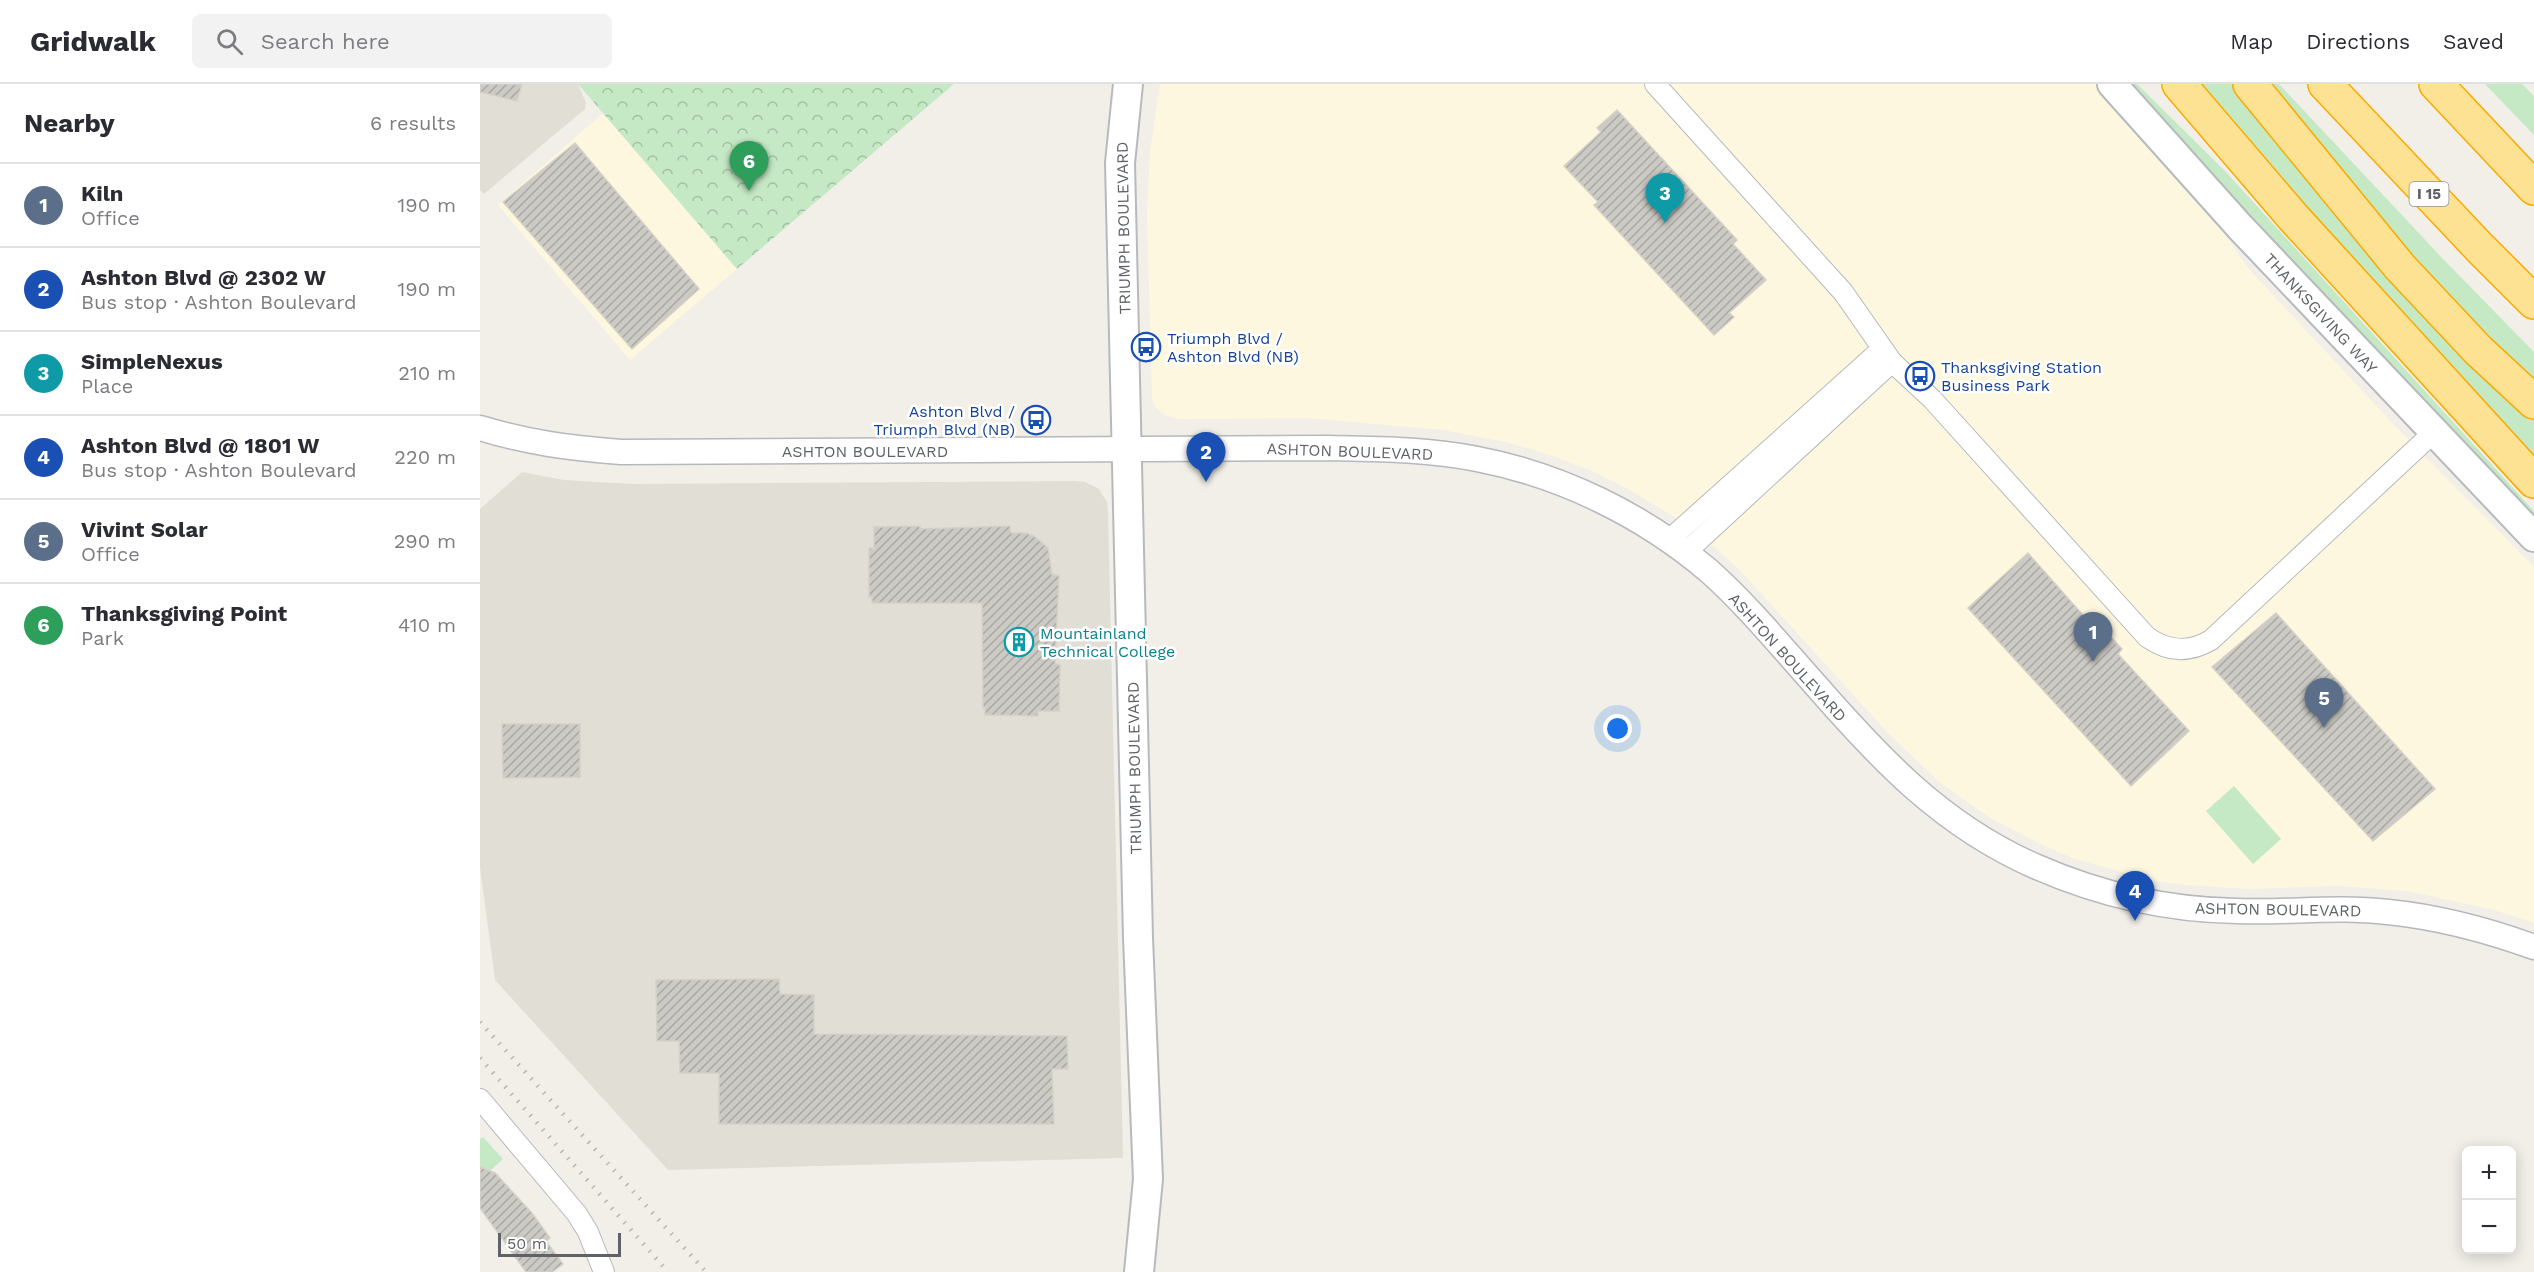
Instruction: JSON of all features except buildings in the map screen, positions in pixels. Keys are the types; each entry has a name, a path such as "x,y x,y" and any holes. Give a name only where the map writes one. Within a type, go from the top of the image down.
{"highway":[{"path":"2157,84 2293,218"},
{"path":"2179,84 2293,218 2534,482"},
{"path":"2250,84 2400,267 2478,350 2534,402"},
{"name":"I 15","path":"2325,84 2534,302"},
{"path":"2436,84 2534,188"}],"main road":[{"name":"TRIUMPH BOULEVARD","path":"1128,84 1120,163 1138,938 1148,1179 1139,1272"},
{"name":"THANKSGIVING WAY","path":"2112,84 2240,227 2534,537"}],"street":[{"path":"1655,84 1843,292 1887,356 1932,399 2147,637 2166,648 2177,650 2195,648 2211,640 2433,433"},
{"path":"1677,547 1887,356"},
{"name":"ASHTON BOULEVARD","path":"480,428 524,441 564,448 621,452 1395,449 1476,458 1564,484 1616,508 1677,547 1710,572 1748,610 1870,747 1918,793 1949,817 1995,846 2037,867 2112,893 2184,908 2238,912 2332,909 2385,911 2425,916 2463,925 2534,947"},
{"path":"480,1098 564,1196 588,1232 604,1272"}],"shaded area":[{"path":"480,84 578,84 586,103 585,109 484,194 480,190"},
{"path":"1160,84 2095,84 2207,208 2247,267 2394,425 2534,567 2534,923 2494,910 2407,891 2339,886 2249,889 2187,885 2155,881 2078,860 2046,847 1990,818 1938,781 1888,733 1740,570 1711,544 1670,514 1592,471 1506,442 1443,430 1308,418 1180,419 1161,413 1154,405 1152,397 1147,214 1150,152"},
{"path":"603,113 737,269 630,360 498,205"},
{"path":"522,472 564,480 633,484 1073,481 1085,482 1099,489 1107,502 1108,511 1123,1158 668,1170 495,980 480,867 480,509"}],"green space":[{"path":"578,84 954,84 737,269"},
{"path":"2127,84 2137,84 2226,172 2534,511 2534,520 2409,395"},
{"path":"2193,84 2240,84 2534,416 2534,463"},
{"path":"2263,84 2279,84 2534,352 2534,386 2432,291"},
{"path":"2485,84 2522,84 2534,96 2534,135"},
{"path":"2234,786 2281,839 2253,864 2206,811"},
{"path":"483,1137 503,1159 480,1180 480,1139"}],"railway":[{"path":"480,1022 706,1272"},
{"path":"480,1058 668,1272"}],"place":[{"name":"Thanksgiving Point","path":"749,191"},
{"name":"SimpleNexus","path":"1665,223"},
{"name":"Triumph Blvd / Ashton Blvd (NB)","path":"1146,347"},
{"name":"Thanksgiving Station Business Park","path":"1920,376"},
{"name":"Ashton Blvd / Triumph Blvd (NB)","path":"1036,420"},
{"name":"Ashton Blvd @ 2302 W","path":"1206,482"},
{"name":"Mountainland Technical College","path":"1019,642"},
{"name":"Kiln","path":"2093,662"},
{"name":"Vivint Solar","path":"2324,728"},
{"name":"Ashton Blvd @ 1801 W","path":"2135,921"}]}
